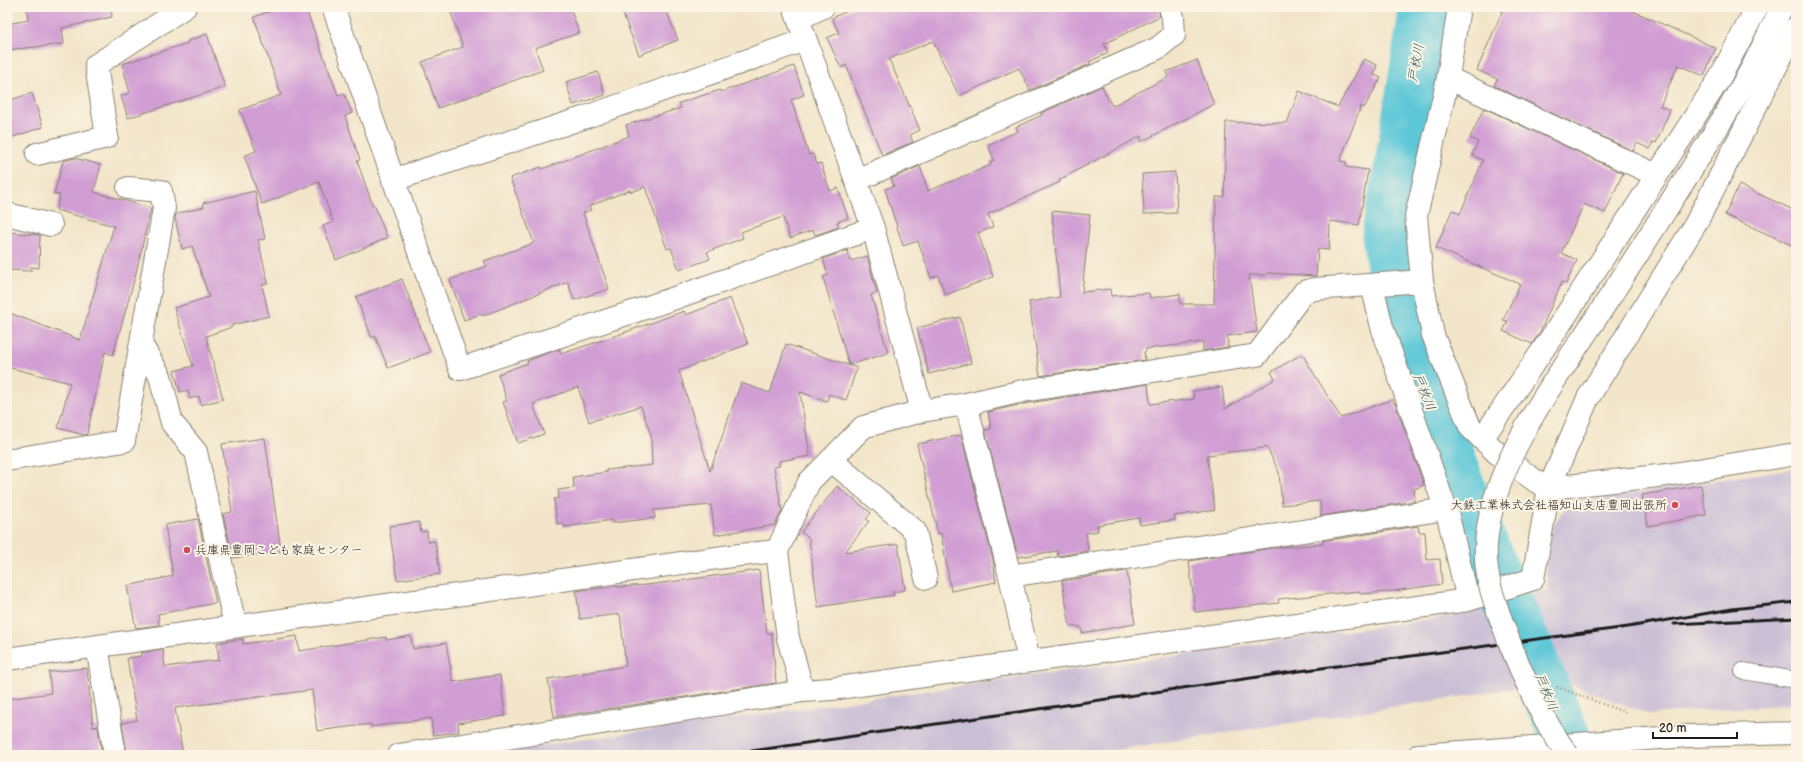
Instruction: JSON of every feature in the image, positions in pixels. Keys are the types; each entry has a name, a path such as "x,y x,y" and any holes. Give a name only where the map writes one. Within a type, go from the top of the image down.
{"street":[{"path":"37,154 107,137 96,65 185,7"},
{"path":"333,7 460,369 672,299 874,228"},
{"path":"823,7 796,13 874,228 922,411"},
{"path":"857,180 1158,48 1174,35 1173,17 1170,7"},
{"path":"1459,7 1448,78 1416,216 1422,281 1433,335 1470,427 1514,466 1537,482 1549,488 1667,475 1796,454"},
{"path":"1482,439 1558,329 1718,81 1757,7"},
{"path":"1568,755 1552,733 1536,704 1518,664 1490,589 1486,545 1490,520 1506,469 1530,420 1674,198 1751,70 1782,7"},
{"path":"399,755 803,692 1468,600 1533,579 1549,488 1588,398 1695,225 1796,28"},
{"path":"393,180 586,117 805,40"},
{"path":"1448,78 1656,175"},
{"path":"7,460 124,441 164,208 161,191 128,188"},
{"path":"7,214 51,225"},
{"path":"803,692 788,638 777,551 809,482 863,427 922,411 966,404 1023,391 1257,355 1304,292 1314,289 1422,281"},
{"path":"1372,285 1382,327 1446,509 1468,600"},
{"path":"141,344 160,376 172,423 196,452 235,625"},
{"path":"966,404 1010,576 1029,661"},
{"path":"830,460 915,531 926,578"},
{"path":"1010,576 1446,509"},
{"path":"7,659 235,625 731,556 777,551"},
{"path":"97,646 115,755"},
{"path":"1419,755 1506,752 1689,736 1796,733"}],"lane":[{"path":"1743,670 1796,680"}],"path":[{"path":"1557,687 1622,711"}],"shaded area":[{"path":"1796,468 1796,704 1648,714 1562,681 1083,755 495,755 495,752 1453,616 1548,589 1545,562 1553,525 1570,503"}],"building":[{"path":"27,7 111,7 112,17 62,28 64,44 7,50 7,24 28,20"},
{"path":"283,7 305,7 338,95 344,93 352,113 345,116 360,160 357,161 373,206 375,206 387,238 336,260 323,226 333,222 319,182 262,204 244,156 256,151 240,110 281,95 254,17"},
{"path":"449,7 570,7 579,33 535,48 543,70 438,108 422,62 463,47"},
{"path":"620,7 665,7 678,40 639,55"},
{"path":"856,7 1158,7 1160,16 1104,44 1108,53 1089,62 1090,64 1030,90 1019,68 959,96 933,41 889,59 920,130 910,135 913,142 882,155 846,65 841,68 827,38 839,33 832,18"},
{"path":"1504,7 1624,7 1716,48 1704,76 1678,65 1660,106 1670,110 1656,143 1653,142 1650,149 1637,143 1633,151 1494,86 1497,79 1477,70"},
{"path":"207,34 225,87 128,118 121,96 130,93 122,64 188,43 188,41"},
{"path":"1364,59 1377,65 1374,75 1381,78 1364,108 1361,106 1340,161 1346,162 1346,167 1368,170 1359,225 1330,221 1329,250 1318,249 1316,276 1267,273 1266,275 1249,275 1257,332 1227,336 1228,347 1203,351 1203,342 1146,349 1144,352 1145,360 1040,376 1029,302 1060,297 1052,211 1090,215 1082,292 1110,289 1111,296 1149,293 1150,298 1180,294 1180,304 1214,304 1216,197 1224,197 1226,122 1287,123 1299,91 1338,107"},
{"path":"1197,60 1214,104 1141,142 1141,136 1059,180 1060,182 988,214 993,227 978,233 993,277 945,295 938,275 931,278 918,241 903,246 885,189 894,186 891,179 920,166 928,191 991,165 990,162 994,160 988,145 1018,131 1016,127 1042,115 1041,113 1102,86 1112,106 1168,77 1166,72"},
{"path":"794,66 804,95 791,100 809,155 813,154 817,164 821,163 830,191 838,188 848,218 837,222 839,227 815,235 813,230 790,238 783,217 741,232 743,238 707,252 710,259 679,270 671,248 667,249 645,187 631,192 630,190 589,206 591,210 583,213 609,289 574,300 568,282 482,316 481,314 464,320 450,280 487,266 484,261 534,243 510,178 541,167 542,169 629,136 626,125 681,108 679,103 720,90 721,92"},
{"path":"598,72 605,95 573,105 566,82"},
{"path":"32,93 43,127 7,139 7,101"},
{"path":"1484,108 1623,173 1605,213 1584,204 1561,253 1577,260 1566,284 1562,282 1540,332 1532,344 1503,331 1508,321 1503,320 1520,284 1436,248 1452,210 1460,214 1483,160 1472,155 1478,142 1470,138"},
{"path":"75,158 101,165 94,192 151,208 135,277 113,355 105,352 87,434 84,435 58,428 70,383 7,367 7,312 80,340 114,226 56,210 60,195 54,194 63,161"},
{"path":"1175,172 1177,213 1144,214 1142,174"},
{"path":"1739,185 1796,211 1796,247 1725,215"},
{"path":"255,191 265,239 258,240 268,283 262,285 269,316 232,325 232,327 206,336 223,399 201,405 199,396 190,399 188,390 180,392 174,371 193,366 174,308 209,297 192,246 182,249 175,218 176,214 204,207 203,203"},
{"path":"7,232 40,235 39,268 31,267 31,271 7,270"},
{"path":"847,250 851,261 867,256 877,293 871,295 888,353 849,365 823,277 828,275 823,259"},
{"path":"402,279 430,352 388,368 375,336 372,338 356,297"},
{"path":"730,298 748,344 679,371 710,471 741,383 770,393 786,344 857,368 846,400 829,394 827,401 800,392 810,456 779,461 779,466 774,467 782,511 775,525 715,535 711,505 654,510 655,518 612,523 612,520 564,527 563,523 557,524 554,499 559,498 558,490 574,488 573,477 607,472 606,470 652,465 651,435 641,406 589,422 578,387 533,404 544,434 518,443 503,402 507,401 498,374 559,349 561,354 684,311 686,315"},
{"path":"960,317 971,363 929,374 917,328"},
{"path":"1302,354 1341,418 1393,399 1424,485 1414,489 1415,501 1321,516 1320,501 1282,505 1279,472 1266,446 1263,448 1207,455 1215,510 1174,516 1175,520 1140,525 1139,518 1097,525 1098,531 1086,533 1088,551 1058,556 1057,551 1018,557 985,430 991,429 988,412 1023,404 1148,384 1150,404 1194,399 1193,391 1222,387 1225,409 1275,379 1271,372"},
{"path":"961,435 993,560 996,582 951,591 941,533 938,534 917,444"},
{"path":"265,438 281,551 233,558 223,514 232,512 222,444"},
{"name":"大鉄工業株式会社福知山支店豊岡出張所","path":"1701,485 1706,515 1648,526 1642,495"},
{"path":"837,486 871,513 866,519 869,521 845,552 898,544 905,590 893,592 894,595 818,607 809,538 801,532"},
{"name":"兵庫県豊岡こども家庭センター","path":"198,519 216,603 158,614 159,625 136,628 127,586 173,576 165,525"},
{"path":"419,522 421,532 427,531 428,542 435,541 440,574 397,580 389,526"},
{"path":"1418,526 1419,532 1425,532 1427,560 1440,559 1442,584 1387,592 1360,594 1360,591 1278,599 1279,603 1195,612 1189,561 1272,548 1323,544 1323,541"},
{"path":"759,570 767,633 772,633 776,683 554,717 548,679 626,666 620,614 580,619 576,591 618,586 647,585"},
{"path":"1127,571 1135,624 1082,633 1081,627 1070,626 1062,581"},
{"path":"297,636 299,651 386,637 386,640 411,636 413,649 446,643 453,682 500,675 505,716 458,723 459,732 433,735 431,718 371,727 371,724 317,731 312,690 175,708 183,755 127,755 122,723 137,720 127,658 142,656 141,653 163,649 165,667 219,660 217,643 243,639 243,644"},
{"path":"87,668 93,727 98,726 102,755 7,755 7,699 51,693 49,672"}],"waterway":[{"name":"戸枚川","path":"1425,7 1400,165 1387,235 1399,310 1415,370 1450,457 1466,506 1573,755"}],"railway":[{"path":"724,755 1292,672 1628,627 1732,609 1796,602"},
{"path":"1674,624 1796,618"}],"place":[{"name":"大鉄工業株式会社福知山支店豊岡出張所","path":"1675,505"},
{"name":"兵庫県豊岡こども家庭センター","path":"187,550"}]}
